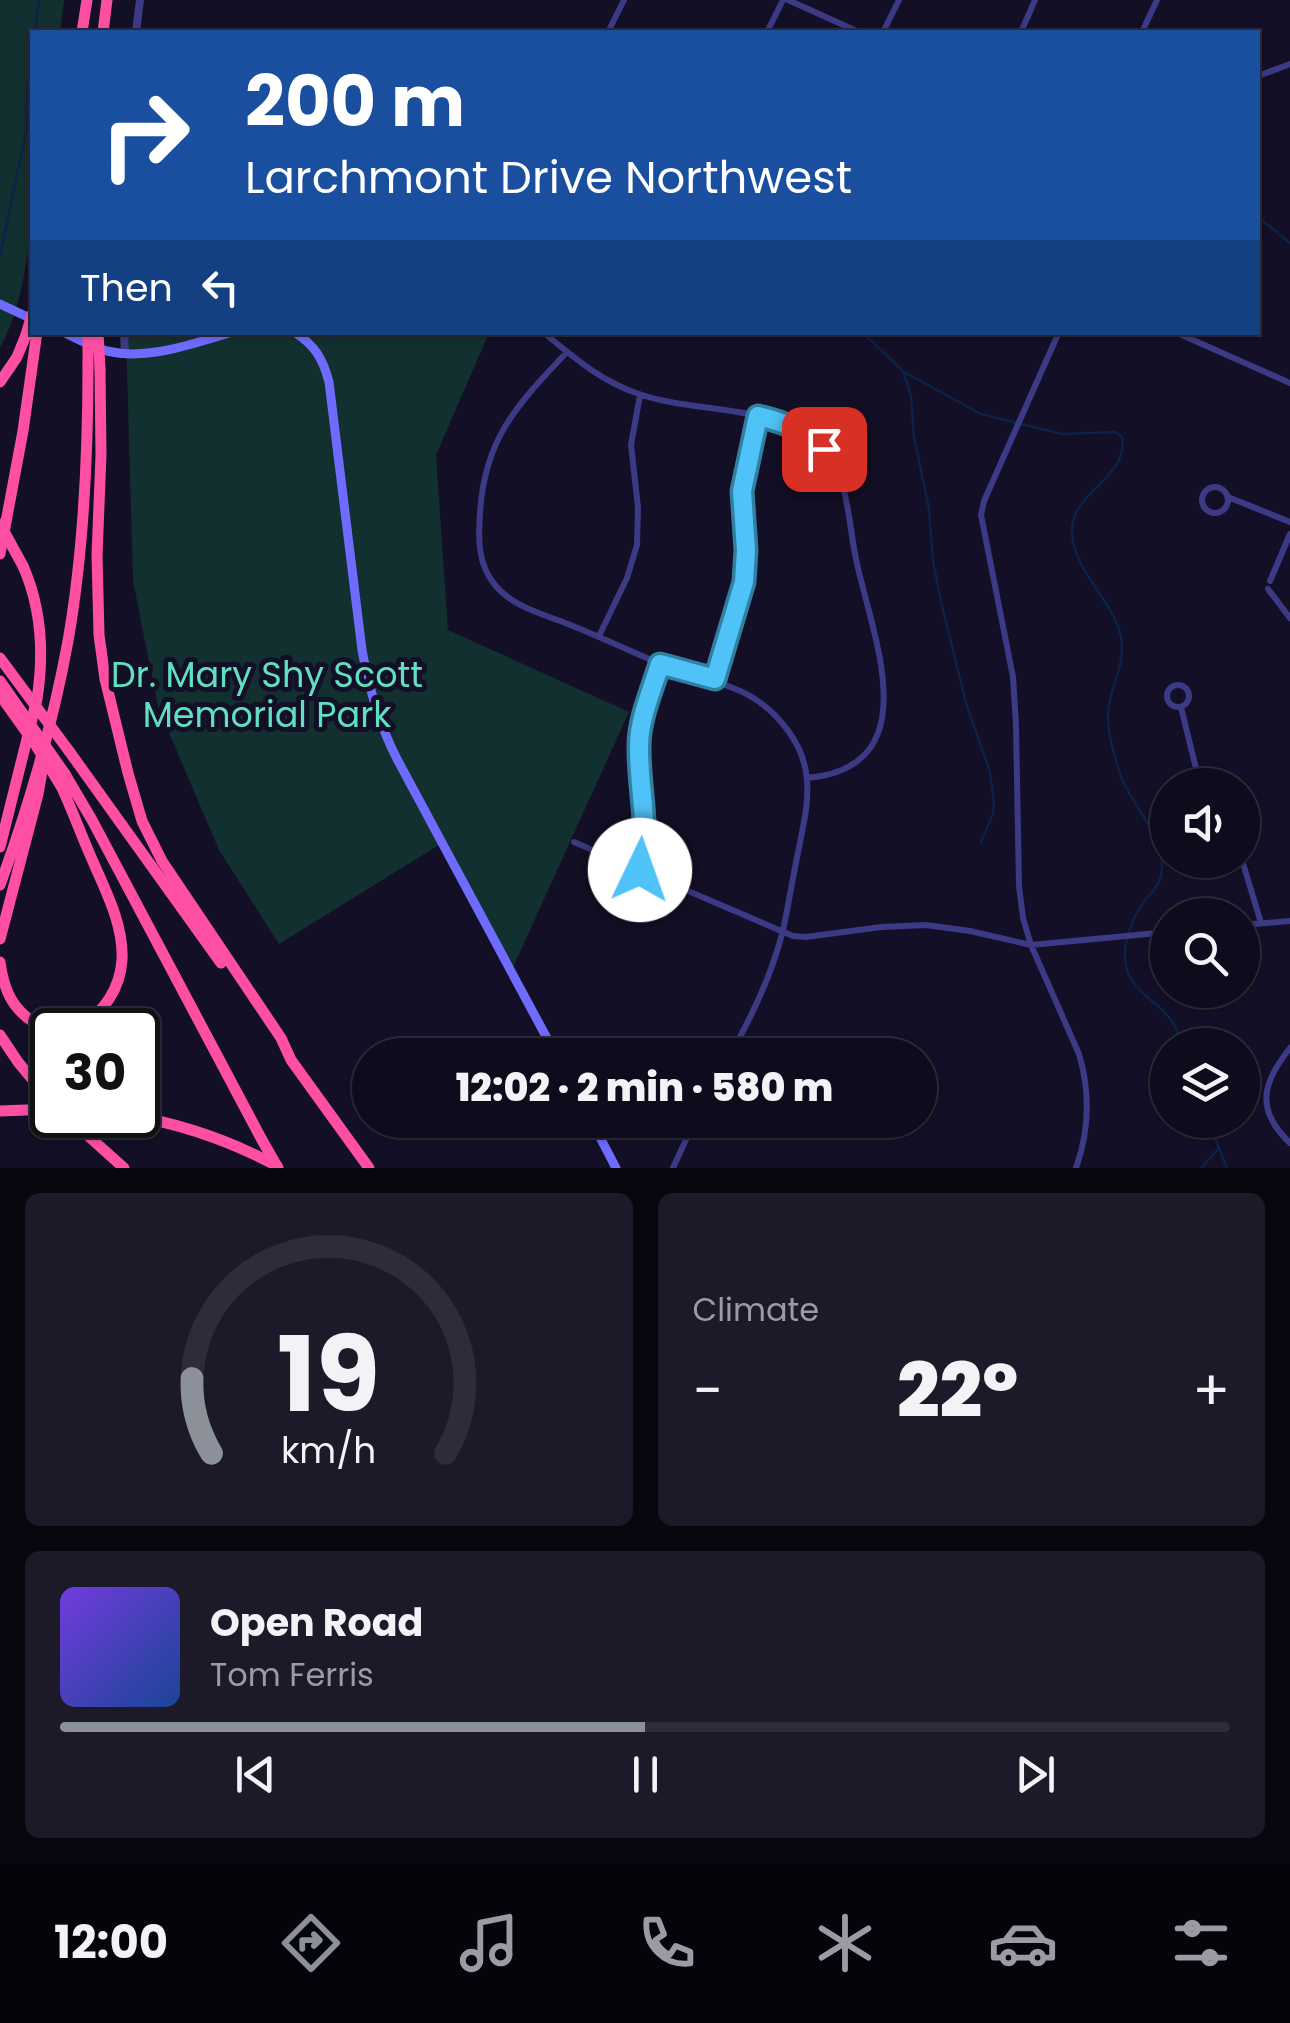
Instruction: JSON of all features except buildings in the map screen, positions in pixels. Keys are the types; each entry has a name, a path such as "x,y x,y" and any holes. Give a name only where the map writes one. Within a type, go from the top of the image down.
{"highway":[{"path":"82,30 87,0"},
{"path":"103,30 108,0"},
{"path":"89,335 101,455 97,543 99,635 105,679 128,773 142,822 162,861 281,1038 291,1060"},
{"path":"0,938 38,794 68,638 98,335"},
{"path":"0,382 34,336"},
{"path":"0,554 23,431 34,336"},
{"path":"0,524 23,566 38,616 41,664 37,699 0,847"},
{"path":"0,658 369,1168"},
{"path":"0,681 63,780 119,929 122,962 110,1001 92,1019 68,1028 48,1027 30,1019 15,1005 4,983 0,962"},
{"path":"0,695 92,820 279,1168"},
{"path":"0,885 52,718"},
{"path":"0,1035 30,1076"},
{"path":"0,1112 30,1109"},
{"path":"160,1123 200,1133 279,1168"},
{"path":"91,1138 124,1168"}],"main road":[{"path":"0,304 30,315"},
{"path":"69,335 125,354 160,352 222,335"},
{"path":"299,335 320,356 329,382 362,650 379,720 547,1038"},
{"path":"600,1138 616,1168"}],"street":[{"path":"136,30 140,0"},
{"path":"610,29 624,0"},
{"path":"768,30 785,0 854,30"},
{"path":"884,30 899,0"},
{"path":"1023,30 1035,0"},
{"path":"1143,30 1158,0"},
{"path":"1260,75 1290,64"},
{"path":"124,335 125,354"},
{"path":"547,335 601,377 640,395 783,422 806,433 824,449 838,470 846,492 856,560 881,666 884,711 872,745 860,759 844,770 807,778"},
{"path":"1057,335 984,501 981,516 1013,677 1023,918 1084,1068 1086,1120 1076,1168"},
{"path":"1182,335 1290,384"},
{"path":"567,352 522,400 494,447 481,496 480,552 487,574 514,601 660,664 715,679 746,693 781,721 799,748 807,778 806,805 782,933 739,1038"},
{"path":"599,636 637,545 638,506 631,445 640,395"},
{"path":"715,679 744,582 742,491 758,416"},
{"path":"1228,498 1224,509 1217,512 1209,511 1202,501 1207,490 1215,487 1228,498 1290,522"},
{"path":"1290,534 1269,585 1290,618"},
{"path":"640,870 644,851 639,739 660,664"},
{"path":"1180,707 1196,768"},
{"path":"574,842 782,933 806,936 926,926 1031,945 1150,934"},
{"path":"1247,878 1261,923 1290,920"},
{"path":"1290,1048 1271,1074 1266,1098 1270,1120 1290,1143"},
{"path":"674,1168 686,1138"}],"green space":[{"path":"0,0 64,0 60,30 30,30 29,237 24,278 0,348"},
{"name":"Dr. Mary Shy Scott Memorial Park","path":"126,335 488,335 436,455 448,630 629,712 510,974 439,845 279,944 219,850 158,707 133,581"}],"waterway":[{"path":"35,30 39,0"},
{"path":"0,255 27,128 30,73"},
{"path":"1260,219 1290,243"},
{"path":"728,335 740,335"},
{"path":"865,335 904,372 981,414 1062,434 1115,432 1122,437 1116,465 1079,507 1072,534 1081,563 1119,631 1121,661 1108,714 1111,742 1122,779 1153,834 1161,857 1160,879 1129,932 1126,966 1137,987 1175,1028"},
{"path":"904,374 911,396 941,602 966,703 990,772 993,814 981,842"},
{"path":"1215,1138 1227,1168"},
{"path":"1201,1168 1219,1148"}],"route":[{"path":"640,870 644,851 639,753 642,724 660,664 715,679 744,582 742,491 758,416 806,433 824,449"}]}
